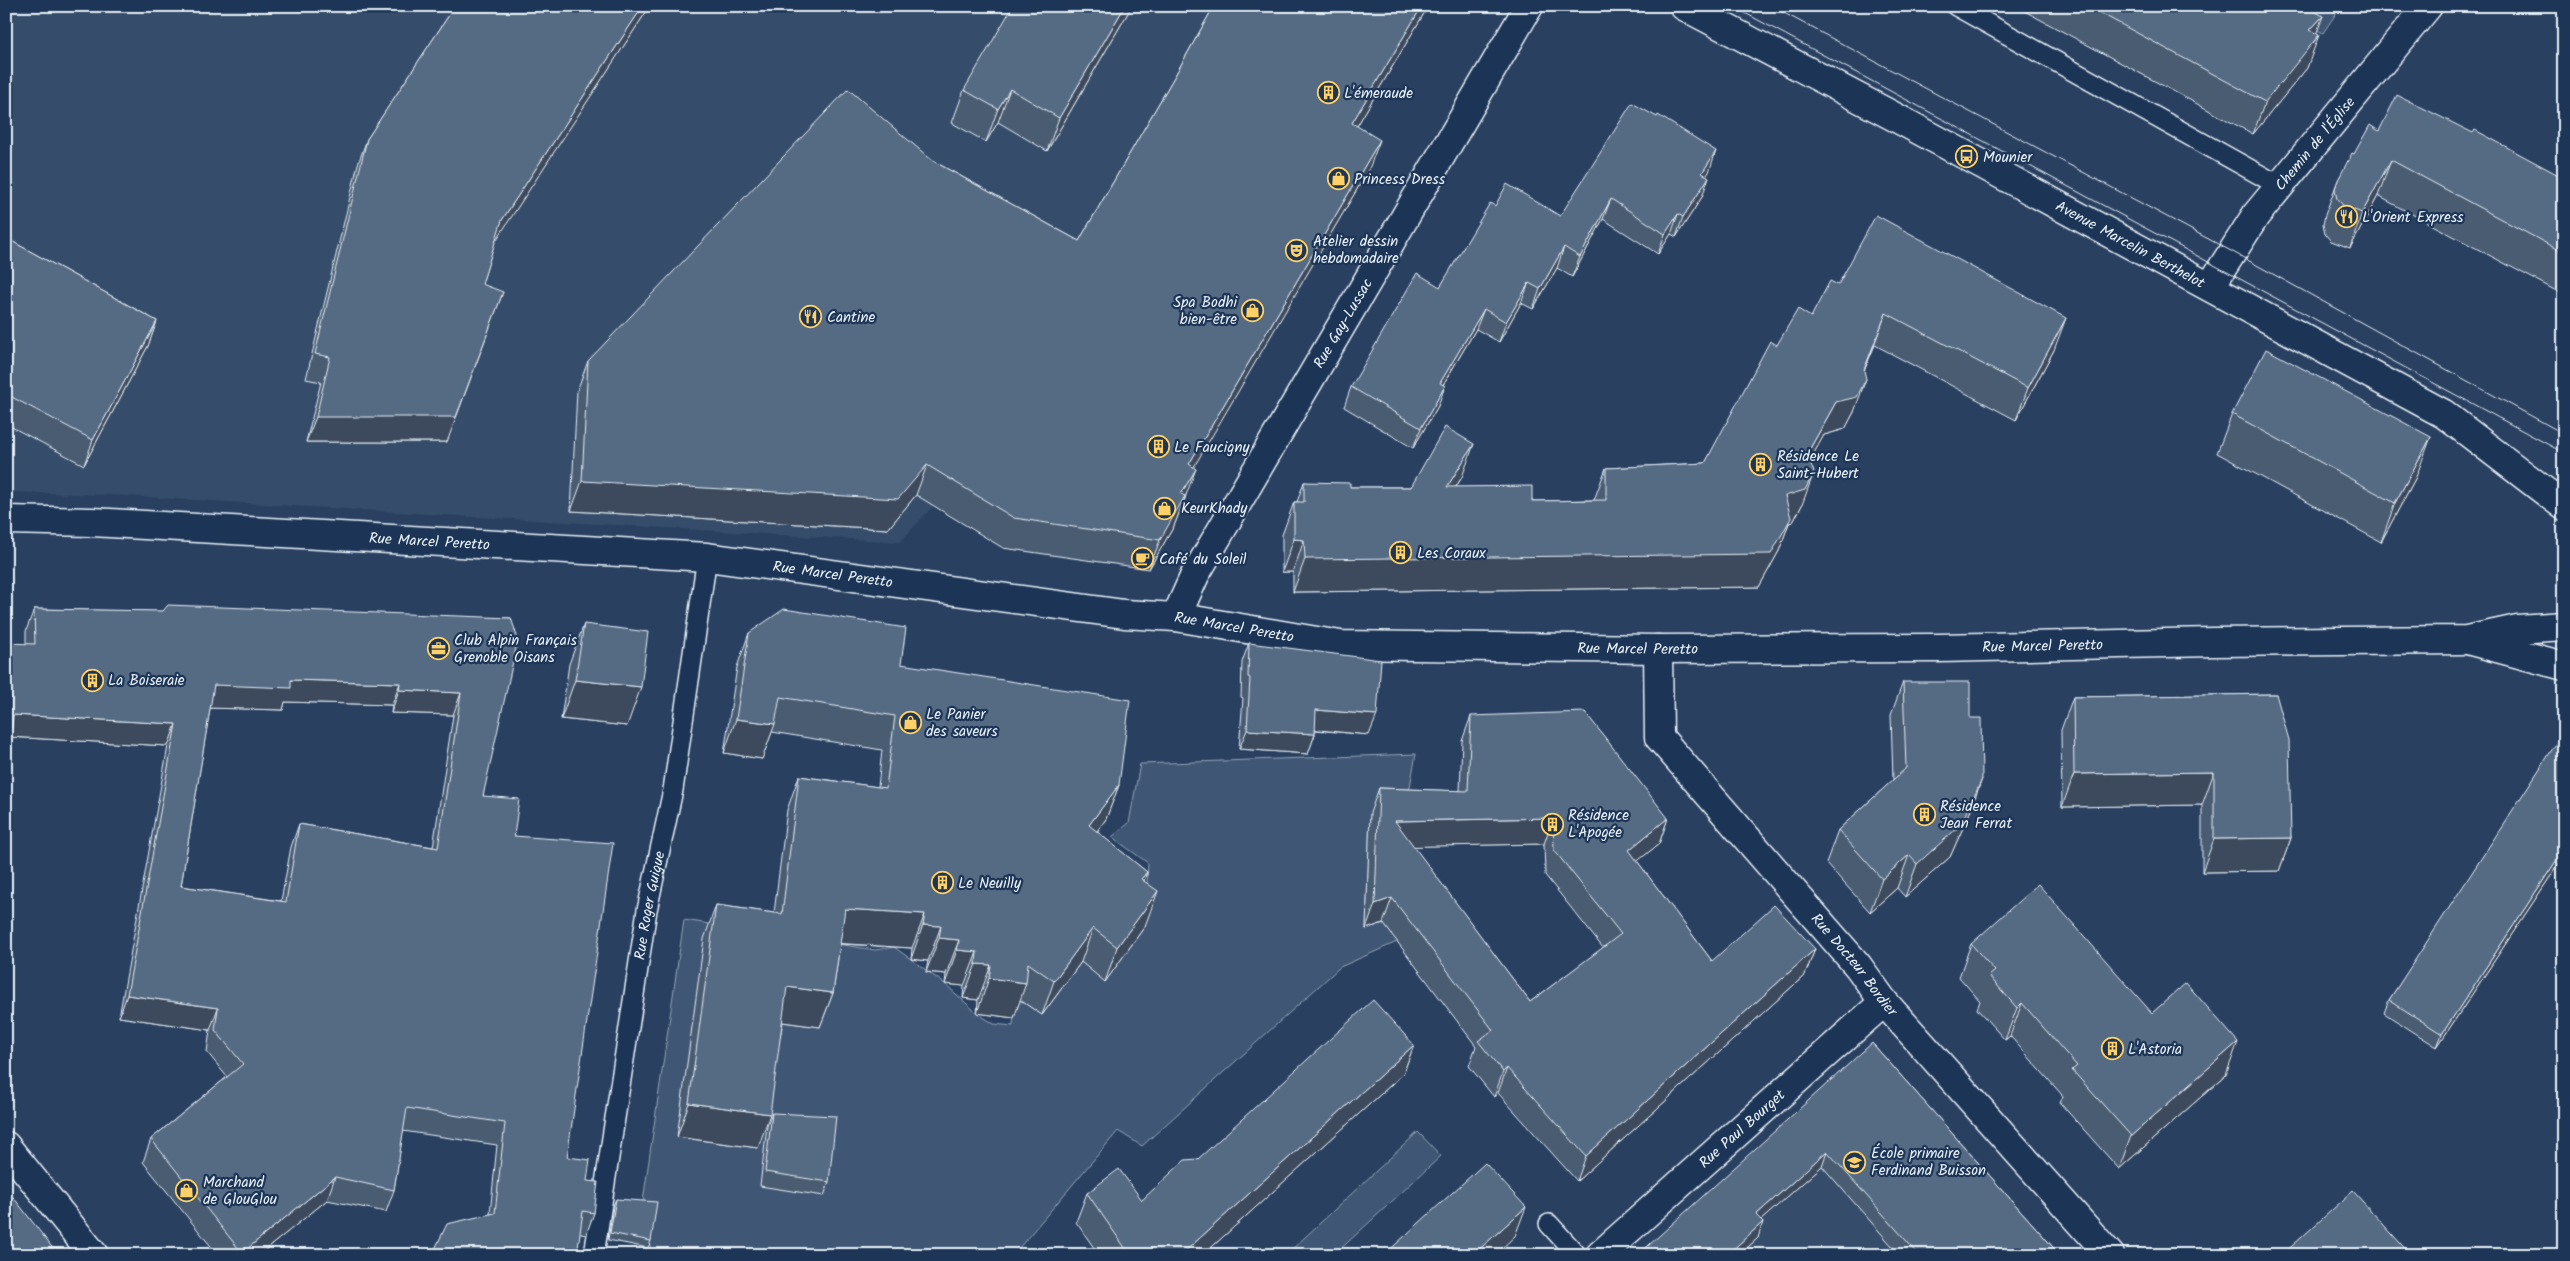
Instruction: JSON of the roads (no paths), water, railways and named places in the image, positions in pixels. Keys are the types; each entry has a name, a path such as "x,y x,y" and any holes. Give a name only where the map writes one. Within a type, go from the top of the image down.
{"street":[{"name":"Rue Gay-Lussac","path":"1176,618 1195,575 1529,6"},
{"name":"Avenue Marcelin Berthelot","path":"1684,6 2444,414 2564,506"},
{"name":"Chemin de l'Église","path":"2210,287 2244,233 2280,186 2428,6"},
{"name":"Rue Marcel Peretto","path":"6,520 707,556 1124,614 1176,618 1340,646 1658,649 1939,648 2204,642 2467,640 2518,628 2564,626"},
{"name":"Rue Marcel Peretto","path":"2467,640 2564,666"},
{"name":"Rue Docteur Bordier","path":"1658,649 1659,737 1858,966 1884,1002 2110,1255"},
{"name":"Rue Paul Bourget","path":"1600,1255 1884,1002"},
{"path":"6,1146 94,1255"}],"lane":[{"path":"1956,6 2280,186"},
{"name":"Rue Roger Guigue","path":"594,1255 647,910 673,790 707,556"},
{"path":"1550,1224 1577,1255"}],"tram line":[{"path":"1732,6 2564,453"},
{"path":"1771,6 2231,251 2564,434"}],"place":[{"name":"L'émeraude","path":"1328,93"},
{"name":"Mounier","path":"1967,157"},
{"name":"Princess Dress","path":"1338,179"},
{"name":"L'Orient Express","path":"2346,217"},
{"name":"Atelier dessin hebdomadaire","path":"1297,250"},
{"name":"Spa Bodhi bien-être","path":"1253,311"},
{"name":"Cantine","path":"811,317"},
{"name":"Le Faucigny","path":"1158,447"},
{"name":"Résidence Le Saint-Hubert","path":"1761,465"},
{"name":"KeurKhady","path":"1165,508"},
{"name":"Les Coraux","path":"1401,553"},
{"name":"Café du Soleil","path":"1143,559"},
{"name":"Club Alpin Français Grenoble Oisans","path":"438,649"},
{"name":"La Boiseraie","path":"92,680"},
{"name":"Le Panier des saveurs","path":"910,723"},
{"name":"Résidence Jean Ferrat","path":"1924,815"},
{"name":"Résidence L'Apogée","path":"1552,824"},
{"name":"Le Neuilly","path":"942,883"},
{"name":"L'Astoria","path":"2112,1049"},
{"name":"École primaire Ferdinand Buisson","path":"1855,1162"},
{"name":"Marchand de GlouGlou","path":"187,1191"}]}
